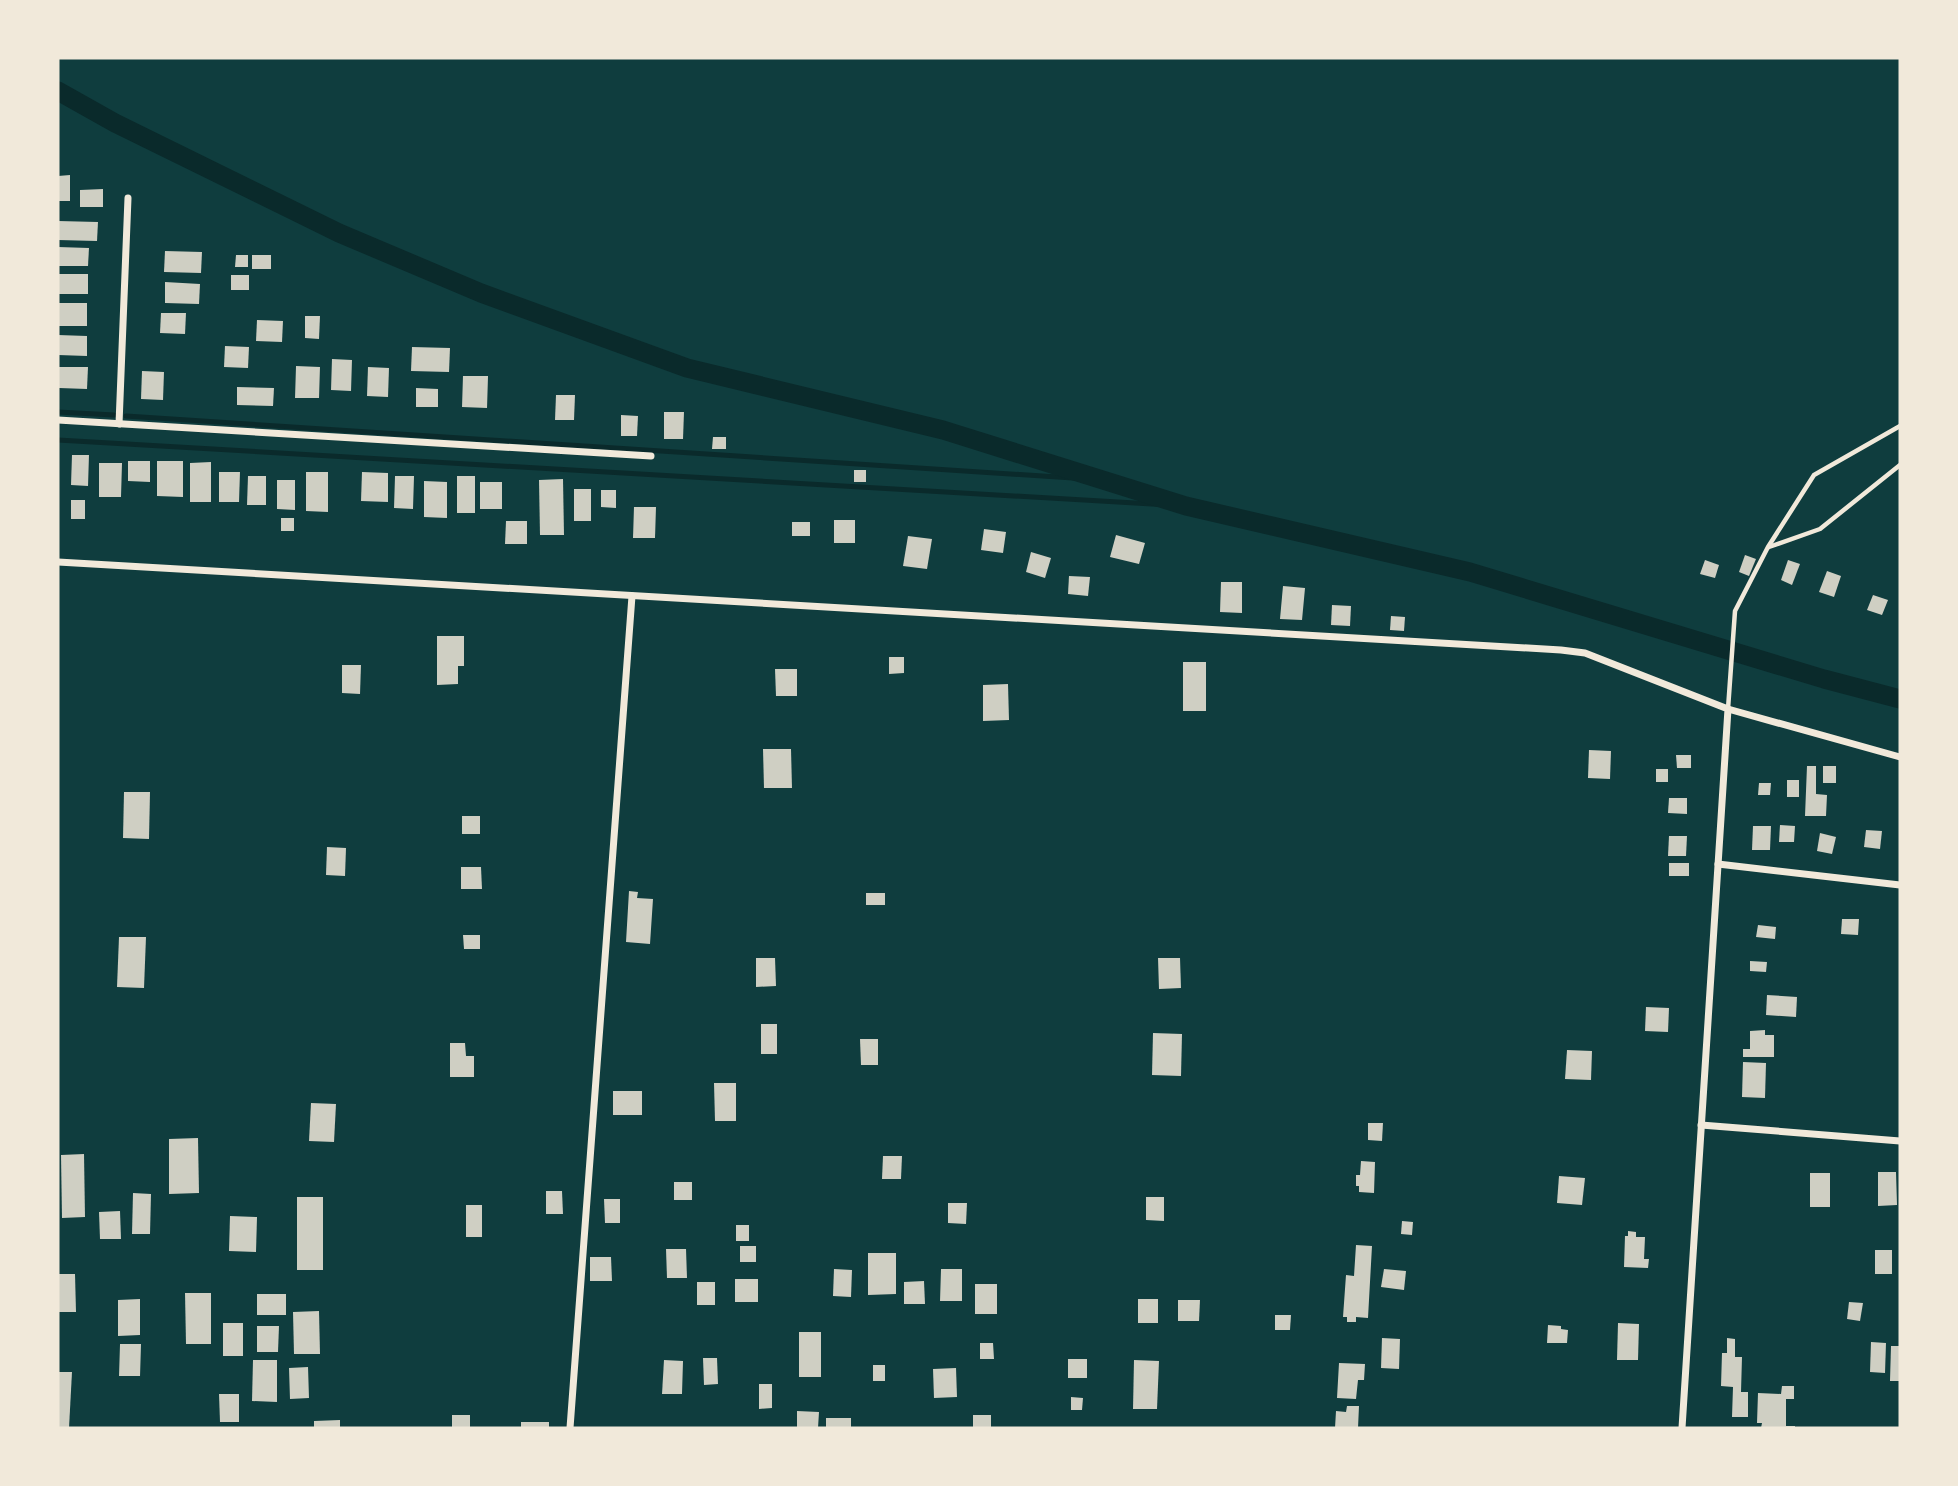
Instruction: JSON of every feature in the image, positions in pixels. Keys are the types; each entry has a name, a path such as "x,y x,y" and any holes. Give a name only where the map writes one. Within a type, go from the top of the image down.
{"street":[{"path":"119,424 128,198"},
{"path":"58,420 651,456"},
{"path":"58,562 1561,650 1585,653 1728,709 1900,757"},
{"path":"570,1428 632,596"},
{"path":"1682,1428 1728,709"},
{"path":"1718,864 1900,885"},
{"path":"1701,1125 1900,1141"}],"lane":[{"path":"1728,709 1735,611 1768,547 1814,475 1900,426"},
{"path":"1768,547 1819,529 1900,465"}],"building":[{"path":"70,175 70,201 58,201 58,176"},
{"path":"103,189 103,207 80,207 80,190"},
{"path":"58,221 98,222 97,241 58,240"},
{"path":"58,247 89,248 88,266 58,266"},
{"path":"165,251 202,252 201,273 164,272"},
{"path":"236,255 248,255 248,267 235,267"},
{"path":"252,255 271,255 271,269 252,269"},
{"path":"58,274 88,274 88,294 58,294"},
{"path":"231,275 249,275 249,290 231,290"},
{"path":"165,282 200,284 199,304 165,303"},
{"path":"58,303 87,303 87,326 58,326"},
{"path":"161,313 186,313 185,334 160,333"},
{"path":"305,316 320,316 319,339 305,338"},
{"path":"257,320 283,321 282,342 256,341"},
{"path":"58,335 87,336 87,356 58,355"},
{"path":"225,346 249,347 248,368 224,367"},
{"path":"412,347 450,348 449,372 411,371"},
{"path":"332,359 352,360 351,391 331,390"},
{"path":"296,366 320,367 319,398 295,398"},
{"path":"59,367 88,367 87,389 59,388"},
{"path":"368,367 389,368 388,397 367,396"},
{"path":"142,371 164,372 163,400 141,399"},
{"path":"463,376 488,376 487,408 462,407"},
{"path":"237,387 274,388 273,406 237,405"},
{"path":"416,388 438,389 438,407 416,407"},
{"path":"556,395 575,395 574,420 555,420"},
{"path":"664,412 684,412 683,439 664,439"},
{"path":"621,415 638,416 637,436 621,436"},
{"path":"713,437 726,437 726,449 712,449"},
{"path":"72,455 89,455 88,486 71,485"},
{"path":"128,461 150,461 150,482 128,481"},
{"path":"157,461 183,461 183,497 157,496"},
{"path":"211,462 211,502 190,502 190,463"},
{"path":"99,463 122,463 121,497 99,497"},
{"path":"854,470 866,470 866,482 854,482"},
{"path":"219,472 240,472 239,502 219,502"},
{"path":"306,472 328,472 328,512 306,511"},
{"path":"362,472 388,473 388,502 361,501"},
{"path":"248,476 266,476 266,505 247,505"},
{"path":"395,476 414,476 413,509 394,508"},
{"path":"457,476 475,476 475,513 457,513"},
{"path":"563,479 564,535 540,535 539,480"},
{"path":"277,480 295,480 295,510 277,509"},
{"path":"424,481 447,482 447,518 424,517"},
{"path":"480,482 502,482 502,509 480,509"},
{"path":"574,489 591,489 591,521 574,521"},
{"path":"601,490 616,490 616,508 601,507"},
{"path":"71,500 85,500 85,519 71,519"},
{"path":"634,507 656,507 655,538 633,538"},
{"path":"281,518 294,518 294,531 281,531"},
{"path":"834,520 855,520 855,543 834,543"},
{"path":"506,521 527,521 527,544 505,544"},
{"path":"792,522 810,522 810,536 792,536"},
{"path":"984,529 1006,532 1003,553 981,550"},
{"path":"1116,535 1145,543 1139,564 1110,557"},
{"path":"908,536 932,539 927,569 903,566"},
{"path":"1031,552 1051,558 1045,578 1026,572"},
{"path":"1745,555 1756,559 1749,576 1739,572"},
{"path":"1705,560 1719,565 1715,578 1700,574"},
{"path":"1788,560 1800,564 1792,585 1781,580"},
{"path":"1827,571 1841,576 1834,597 1819,592"},
{"path":"1069,576 1090,577 1088,596 1068,594"},
{"path":"1221,582 1242,582 1242,613 1220,612"},
{"path":"1283,586 1305,588 1302,620 1280,619"},
{"path":"1873,595 1888,600 1882,615 1867,610"},
{"path":"1332,605 1351,606 1350,626 1331,625"},
{"path":"1391,616 1405,617 1404,631 1390,630"},
{"path":"437,636 464,636 464,666 458,666 458,684 437,685"},
{"path":"889,657 904,657 904,673 889,674"},
{"path":"1183,662 1206,662 1206,711 1183,711"},
{"path":"342,665 361,665 360,694 342,693"},
{"path":"775,669 797,669 797,696 776,696"},
{"path":"1008,684 1009,720 983,721 983,685"},
{"path":"763,749 791,749 792,788 764,788"},
{"path":"1589,750 1611,751 1610,779 1588,778"},
{"path":"1676,755 1691,755 1691,768 1677,768"},
{"path":"1807,766 1816,766 1816,794 1827,795 1826,816 1805,816"},
{"path":"1823,766 1836,766 1836,783 1823,783"},
{"path":"1656,769 1668,769 1668,782 1656,782"},
{"path":"1787,780 1799,780 1799,797 1787,797"},
{"path":"1759,783 1771,783 1770,795 1758,795"},
{"path":"124,792 150,792 149,839 123,838"},
{"path":"1669,798 1687,798 1687,814 1668,813"},
{"path":"462,816 480,816 480,834 462,834"},
{"path":"1780,825 1795,826 1794,842 1779,842"},
{"path":"1753,826 1771,826 1770,850 1752,850"},
{"path":"1866,830 1882,831 1880,849 1864,847"},
{"path":"1820,833 1836,837 1832,854 1817,851"},
{"path":"1669,836 1687,836 1686,856 1668,856"},
{"path":"327,847 346,848 345,876 326,875"},
{"path":"1669,863 1689,863 1689,876 1669,876"},
{"path":"461,867 481,867 482,889 461,889"},
{"path":"629,891 638,892 637,898 653,899 650,944 626,942"},
{"path":"866,893 885,893 885,905 866,905"},
{"path":"1842,919 1859,919 1858,935 1841,934"},
{"path":"1758,925 1776,927 1775,939 1756,937"},
{"path":"463,935 480,935 480,949 464,949"},
{"path":"119,937 146,937 144,988 117,987"},
{"path":"756,958 775,958 776,986 756,987"},
{"path":"1158,958 1180,958 1181,988 1159,989"},
{"path":"1750,961 1767,962 1766,972 1750,971"},
{"path":"1767,995 1797,997 1796,1017 1766,1015"},
{"path":"1646,1007 1669,1008 1668,1032 1645,1031"},
{"path":"761,1024 777,1024 777,1054 761,1054"},
{"path":"1765,1030 1765,1035 1774,1035 1774,1057 1743,1057 1743,1049 1750,1049 1750,1031"},
{"path":"1153,1033 1182,1034 1181,1076 1152,1075"},
{"path":"860,1039 878,1039 878,1065 861,1065"},
{"path":"450,1043 465,1043 466,1056 474,1056 474,1077 450,1077"},
{"path":"1567,1050 1592,1051 1591,1080 1565,1079"},
{"path":"1743,1062 1766,1063 1765,1098 1742,1097"},
{"path":"714,1083 736,1083 736,1121 715,1121"},
{"path":"613,1091 642,1091 642,1115 613,1115"},
{"path":"311,1103 336,1104 334,1142 309,1141"},
{"path":"1368,1123 1383,1123 1382,1141 1368,1140"},
{"path":"198,1138 199,1193 169,1194 169,1139"},
{"path":"84,1154 85,1217 62,1218 61,1155"},
{"path":"883,1156 902,1156 901,1179 882,1179"},
{"path":"1361,1161 1375,1162 1374,1193 1359,1192 1359,1186 1356,1186 1356,1175 1360,1175"},
{"path":"1878,1172 1896,1172 1897,1205 1878,1206"},
{"path":"1810,1173 1830,1173 1830,1207 1810,1207"},
{"path":"1559,1176 1585,1178 1582,1205 1557,1203"},
{"path":"674,1182 692,1182 692,1200 674,1200"},
{"path":"546,1191 562,1191 563,1214 546,1214"},
{"path":"133,1193 151,1194 150,1234 132,1234"},
{"path":"297,1197 323,1197 323,1270 297,1270"},
{"path":"1146,1197 1164,1197 1164,1221 1146,1220"},
{"path":"604,1199 620,1199 620,1223 605,1223"},
{"path":"948,1203 967,1203 966,1224 948,1223"},
{"path":"466,1205 482,1205 482,1237 466,1237"},
{"path":"120,1211 121,1239 100,1239 99,1212"},
{"path":"230,1216 257,1217 256,1252 229,1251"},
{"path":"1402,1221 1413,1222 1412,1235 1401,1234"},
{"path":"736,1225 749,1225 749,1241 736,1241"},
{"path":"1628,1231 1636,1232 1636,1237 1645,1237 1644,1259 1649,1259 1648,1268 1624,1267 1625,1236 1628,1236"},
{"path":"1356,1245 1372,1246 1368,1318 1356,1317 1356,1322 1347,1322 1347,1317 1343,1317 1346,1275 1354,1276"},
{"path":"740,1246 756,1246 756,1262 740,1262"},
{"path":"666,1249 686,1249 687,1278 667,1278"},
{"path":"1875,1250 1892,1250 1892,1274 1875,1274"},
{"path":"868,1253 896,1253 896,1294 868,1295"},
{"path":"590,1257 611,1257 612,1281 590,1281"},
{"path":"834,1269 852,1270 851,1297 833,1296"},
{"path":"941,1269 962,1269 962,1301 940,1301"},
{"path":"1384,1269 1406,1271 1404,1290 1381,1287"},
{"path":"58,1274 75,1274 76,1312 58,1312"},
{"path":"735,1279 758,1279 758,1302 735,1302"},
{"path":"924,1281 925,1304 904,1304 904,1282"},
{"path":"697,1282 715,1282 715,1305 697,1305"},
{"path":"975,1284 997,1284 997,1314 975,1314"},
{"path":"185,1293 211,1293 211,1344 186,1344"},
{"path":"257,1294 286,1294 286,1315 257,1315"},
{"path":"140,1299 140,1335 118,1336 118,1300"},
{"path":"1138,1299 1158,1299 1158,1323 1138,1323"},
{"path":"1178,1300 1200,1300 1199,1321 1178,1321"},
{"path":"1849,1302 1863,1303 1860,1321 1847,1319"},
{"path":"319,1311 320,1354 294,1354 293,1312"},
{"path":"1275,1315 1291,1315 1290,1330 1275,1330"},
{"path":"223,1323 243,1323 243,1356 223,1356"},
{"path":"1618,1323 1639,1324 1638,1360 1617,1360"},
{"path":"1548,1325 1561,1326 1561,1329 1568,1330 1567,1343 1547,1343"},
{"path":"257,1326 279,1326 278,1352 257,1352"},
{"path":"799,1332 821,1332 821,1377 799,1377"},
{"path":"1382,1338 1400,1339 1399,1369 1381,1368"},
{"path":"1727,1338 1735,1339 1735,1357 1742,1357 1741,1392 1748,1392 1748,1417 1732,1417 1733,1387 1721,1386 1722,1353 1727,1353"},
{"path":"1871,1342 1886,1343 1885,1373 1870,1372"},
{"path":"980,1343 993,1343 994,1359 980,1359"},
{"path":"120,1344 141,1344 140,1376 119,1376"},
{"path":"1891,1346 1900,1346 1900,1381 1890,1381"},
{"path":"703,1358 717,1358 718,1384 704,1385"},
{"path":"1068,1359 1087,1359 1087,1378 1068,1378"},
{"path":"253,1360 277,1360 277,1402 252,1401"},
{"path":"664,1360 683,1361 682,1394 662,1394"},
{"path":"1134,1360 1159,1361 1157,1409 1133,1409"},
{"path":"1339,1363 1365,1364 1364,1380 1358,1380 1356,1399 1337,1398"},
{"path":"873,1365 885,1365 885,1381 873,1381"},
{"path":"308,1367 309,1398 290,1399 289,1368"},
{"path":"956,1368 957,1397 934,1398 933,1369"},
{"path":"58,1372 72,1372 69,1428 58,1427"},
{"path":"759,1384 772,1384 772,1408 759,1409"},
{"path":"1782,1386 1794,1386 1794,1399 1786,1399 1786,1426 1795,1428 1761,1428 1762,1423 1757,1423 1758,1393 1781,1394"},
{"path":"219,1394 239,1394 239,1422 220,1422"},
{"path":"1071,1397 1083,1398 1082,1410 1071,1410"},
{"path":"1347,1406 1359,1406 1358,1428 1335,1428 1336,1411 1346,1412"},
{"path":"797,1411 819,1412 818,1428 797,1428"},
{"path":"452,1415 470,1415 470,1428 452,1428"},
{"path":"973,1415 991,1415 991,1428 973,1428"},
{"path":"826,1418 851,1418 851,1428 826,1428"},
{"path":"340,1420 340,1428 314,1428 314,1421"},
{"path":"521,1422 549,1422 549,1428 521,1428"}],"waterway":[{"path":"58,91 115,123 339,233 481,293 687,368 943,430 1186,506 1470,572 1824,679 1900,699"},
{"path":"58,412 114,415"},
{"path":"126,416 1103,480"},
{"path":"58,440 1186,506"}]}
